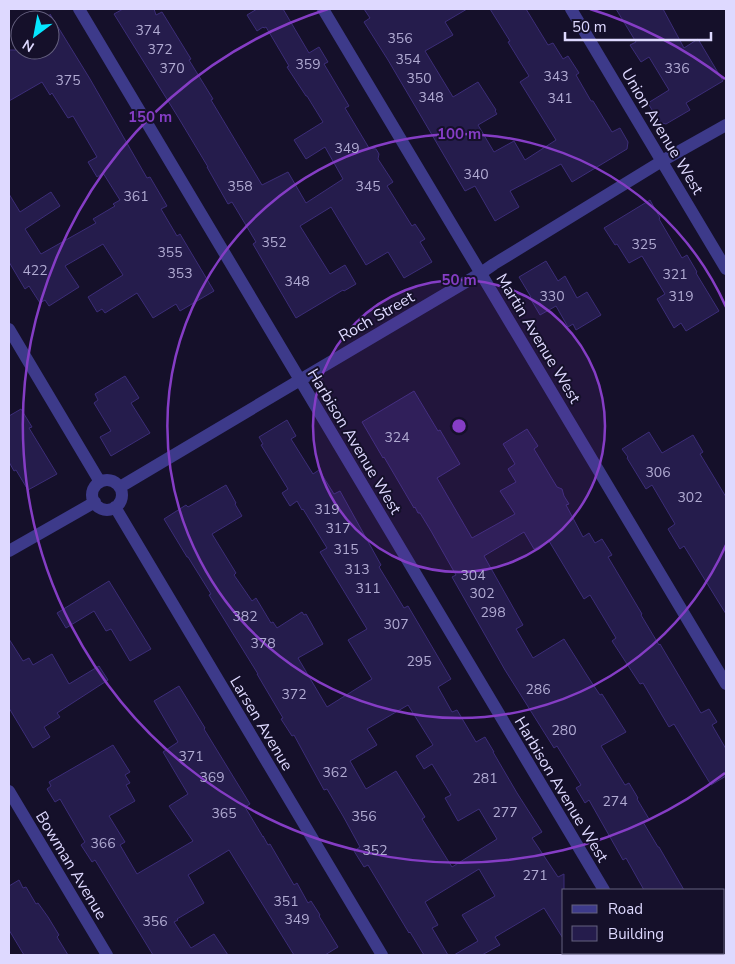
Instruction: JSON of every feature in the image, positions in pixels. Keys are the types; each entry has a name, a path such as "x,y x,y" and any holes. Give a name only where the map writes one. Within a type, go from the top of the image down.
{"street":[{"name":"Harbison Avenue West","path":"79,9 603,889"},
{"name":"Martin Avenue West","path":"323,9 726,684"},
{"name":"Union Avenue West","path":"571,9 726,269"},
{"name":"Roch Street","path":"120,487 481,273 662,161 726,125"},
{"path":"9,329 100,482"},
{"path":"112,481 120,487 122,497 120,503 115,507 105,509 99,507 95,502 93,496 94,489 100,482 112,481"},
{"path":"9,551 95,502"},
{"name":"Larsen Avenue","path":"115,507 382,955"},
{"name":"Bowman Avenue","path":"9,791 107,955"}],"building":[{"path":"123,9 154,9 156,15 162,12 191,59 189,60 213,99 211,100 262,185 288,172 306,203 343,179 325,147 306,159 294,140 323,122 287,67 289,66 266,27 257,31 247,15 257,9 283,9 309,53 319,47 328,62 324,64 349,106 345,108 369,148 376,149 379,154 378,159 393,182 387,186 412,226 415,224 425,239 420,242 432,262 404,278 388,252 366,265 331,207 300,226 330,274 345,265 356,284 296,318 253,244 256,242 232,202 228,204 178,117 114,14"},
{"path":"364,9 467,9 445,22 453,35 425,51 453,97 478,82 497,114 478,125 494,152 514,141 525,160 556,140 520,82 529,76 490,9 526,9 548,45 553,43 563,59 568,56 579,73 576,75 591,101 593,101 612,132 620,128 628,142 627,149 572,182 561,164 510,191 519,207 495,221 475,186 465,191 364,22 370,18"},
{"path":"616,9 663,9 684,48 698,39 723,81 686,103 690,110 666,124 659,122 648,103 669,90 649,57 641,62 630,45 636,42"},
{"path":"60,30 147,178 150,177 167,206 161,209 177,236 180,234 214,291 180,311 176,304 153,318 137,293 105,313 102,309 97,312 88,297 123,275 103,244 65,266 79,287 49,306 45,300 40,303 29,286 25,289 9,262 9,194 20,212 51,192 60,206 25,229 41,254 96,223 93,219 115,206 113,204 120,200 103,173 97,177 88,162 97,157 73,116 68,118 52,93 50,95 42,82 9,101 9,50 10,60 60,60"},
{"path":"650,200 682,258 687,255 719,311 686,331 681,323 674,328 657,299 665,294 642,256 629,263 604,228"},
{"path":"546,261 558,281 565,276 577,298 587,292 601,315 576,330 573,324 568,327 556,306 540,315 519,277"},
{"path":"125,376 139,398 131,403 150,433 111,456 100,437 111,431 94,403 98,400 95,394"},
{"path":"414,391 460,464 437,478 472,538 515,514 500,491 516,482 508,469 515,464 503,444 527,429 538,446 534,449 557,487 562,489 569,504 566,505 583,537 589,533 595,543 602,539 612,555 608,557 641,615 701,713 709,709 717,722 712,725 726,749 726,776 711,785 674,724 669,727 643,683 640,684 612,641 616,638 590,595 584,599 549,541 534,549 524,532 484,556 523,625 516,629 533,658 564,639 626,732 601,746 625,785 629,783 638,798 649,819 643,822 683,889 643,889 626,858 623,860 589,800 585,803 576,788 581,785 557,746 554,748 505,670 452,577 456,575 431,531 420,513 414,508 362,422"},
{"path":"21,409 32,427 29,428 57,474 28,490 9,462 9,416"},
{"path":"287,420 296,436 291,439 313,474 319,470 334,494 340,491 381,565 379,567 404,608 408,606 451,679 438,687 452,712 457,710 476,742 485,737 542,832 532,838 558,877 564,874 564,889 562,889 562,937 544,908 495,937 500,945 482,955 454,955 478,941 462,915 495,896 479,869 425,902 438,925 432,928 448,955 424,955 368,865 364,867 354,851 360,847 343,816 327,789 324,790 294,735 292,736 281,719 283,718 258,674 164,519 186,505 188,507 226,485 242,516 212,534 236,573 234,575 252,601 256,598 271,623 273,622 277,628 302,612 304,615 306,614 323,644 298,658 327,707 372,679 348,640 367,629 320,552 327,548 303,509 297,501 290,506 282,493 288,489 261,445 263,444 259,437","holes":["408,705 433,745 416,756 424,769 432,764 451,795 445,798 458,821 479,809 497,839 452,867 422,819 425,817 396,771 366,789 350,761 377,745 367,729"]},
{"path":"649,432 662,453 693,435 703,452 700,454 726,497 726,614 684,546 680,549 668,529 675,524 652,485 646,489 622,449"},
{"path":"109,581 151,649 130,661 111,629 106,631 94,611 66,628 57,613"},
{"path":"9,639 23,661 29,658 33,665 52,654 69,684 99,666 108,680 57,713 60,717 44,727 50,737 33,748 9,708"},
{"path":"179,686 250,804 245,807 263,837 268,845 270,844 294,885 297,883 308,903 311,901 338,947 325,955 294,955 229,850 188,875 204,903 174,922 191,948 214,934 228,955 153,955 95,860 92,862 81,845 85,842 60,799 55,802 47,789 51,786 49,782 113,745 130,772 125,775 130,783 126,785 135,801 109,816 125,842 120,845 137,874 193,841 169,806 188,794 163,752 178,742 154,701"},
{"path":"19,880 23,888 26,887 36,904 38,903 48,917 68,955 24,955 9,930 9,886"}]}
